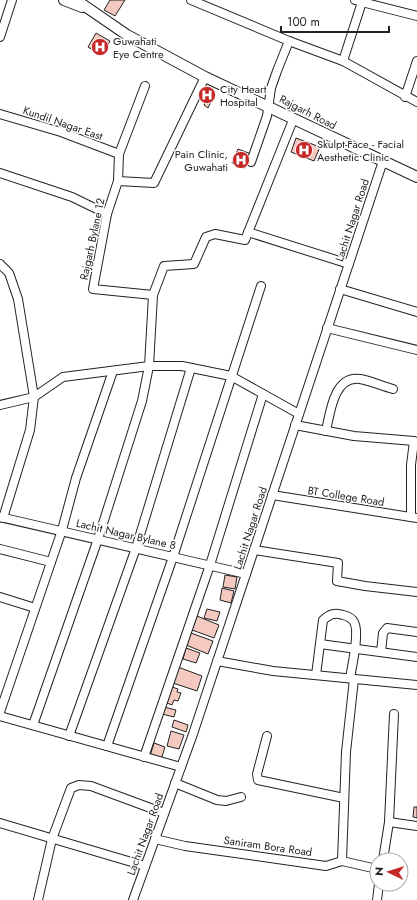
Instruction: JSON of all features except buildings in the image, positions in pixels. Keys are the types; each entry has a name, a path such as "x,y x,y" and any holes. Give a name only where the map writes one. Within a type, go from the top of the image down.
{"main road":[{"name":"Rajgarh Road","path":"64,0 84,7"},
{"name":"Rajgarh Road","path":"76,0 84,7 128,35 205,76 268,105 293,120 417,177"}],"street":[{"path":"0,37 12,0"},
{"path":"191,0 289,41 342,61 405,97 417,102"},
{"path":"342,61 359,1 417,16"},
{"path":"251,162 267,116 268,105 277,71 289,41"},
{"path":"405,97 417,61"},
{"path":"145,86 119,154 118,180 154,183 205,76"},
{"name":"Kundil Nagar East","path":"0,114 61,132 119,154"},
{"path":"33,725 98,539 142,401 149,366 153,295 164,266 194,264 206,237 215,234 245,240 293,120"},
{"name":"Lachit Nagar Road","path":"133,900 181,767 383,161"},
{"path":"0,173 72,197 107,214"},
{"name":"Rajgarh Bylane 12","path":"118,180 107,214 93,289 153,295"},
{"path":"248,232 349,264"},
{"path":"0,264 9,273 18,299 34,397 30,430 2,517"},
{"path":"106,746 173,557 261,286"},
{"path":"340,289 417,312"},
{"path":"327,328 417,350"},
{"path":"0,405 34,397 63,377 149,366 190,368 231,376 299,414"},
{"path":"69,736 136,548 190,368"},
{"path":"0,712 62,530 76,478 113,371"},
{"path":"326,431 333,403 340,385 350,379 359,379 393,389"},
{"path":"144,757 210,565 263,394"},
{"path":"295,426 354,436 414,441 411,465 414,517"},
{"name":"BT College Road","path":"272,495 414,517"},
{"name":"Lachit Nagar Bylane 8","path":"2,517 246,574"},
{"path":"0,550 51,562"},
{"path":"254,550 338,563 337,581 417,592"},
{"path":"0,597 35,608"},
{"path":"316,675 323,620 330,614 339,613 349,617 354,622 357,631 354,648 346,752 342,861"},
{"path":"381,652 383,632 387,628 417,632"},
{"path":"320,644 417,657"},
{"path":"217,660 273,671 417,684"},
{"path":"384,852 389,822 394,714"},
{"path":"0,716 181,767"},
{"path":"267,736 257,774 258,780 344,798"},
{"path":"175,783 217,800 226,801 241,797"},
{"path":"38,900 52,839 71,788 79,785 91,786 164,813"},
{"path":"389,822 417,826"},
{"path":"0,823 145,866"},
{"name":"Saniram Bora Road","path":"155,839 185,846 326,866 342,861 369,867"}],"place":[{"name":"Guwahati Eye Centre","path":"100,47"},
{"name":"City Heart Hospital","path":"207,95"},
{"name":"Skulpt-Face - Facial Aesthetic Clinic","path":"304,150"},
{"name":"Pain Clinic, Guwahati","path":"241,160"}]}
